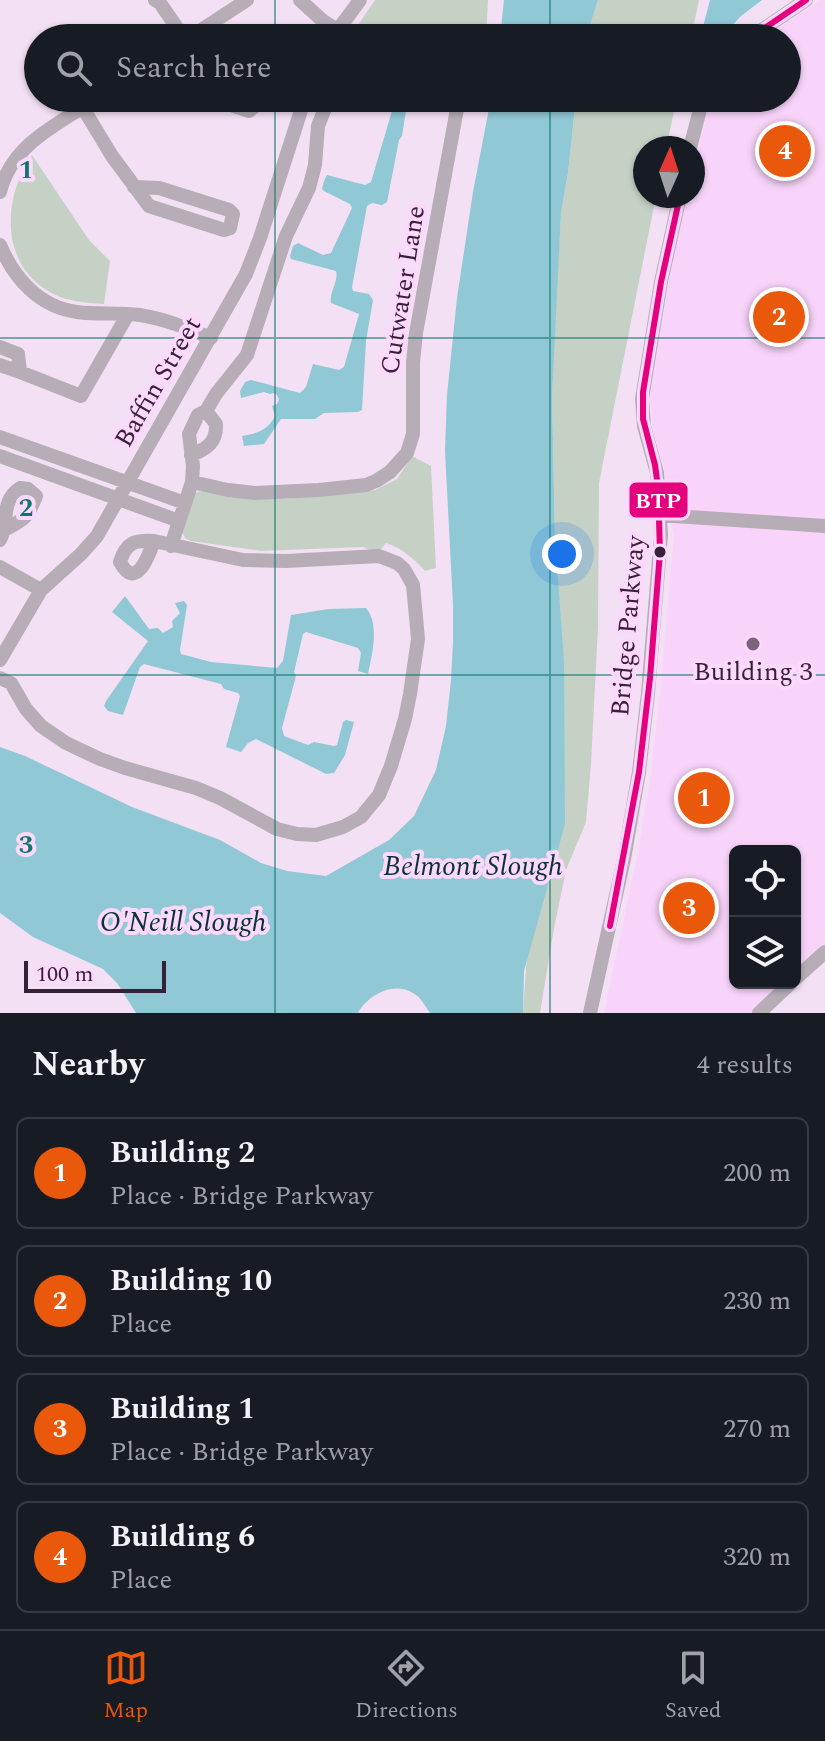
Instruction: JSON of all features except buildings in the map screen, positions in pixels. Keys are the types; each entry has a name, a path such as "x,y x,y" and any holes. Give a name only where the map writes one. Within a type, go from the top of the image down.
{"street":[{"path":"155,0 176,24"},
{"path":"208,24 247,0"},
{"path":"300,0 326,24"},
{"path":"347,24 360,0"},
{"path":"771,24 806,0"},
{"path":"0,192 3,169 69,112"},
{"path":"85,112 112,156 134,187 149,206 224,230 230,228 233,214 229,210 159,188 134,187"},
{"name":"Baffin Street","path":"0,660 41,590 97,536 211,338 246,274 300,112"},
{"path":"171,546 192,482 189,434 198,415 206,411 247,355 286,236 309,188 322,112"},
{"name":"Cutwater Lane","path":"192,482 255,493 319,490 366,485 401,462 413,434 416,333 456,112"},
{"path":"693,136 699,112"},
{"name":"Bridge Parkway","path":"590,1013 622,873 639,772 660,552 657,473 644,426 642,399 661,282 677,208"},
{"path":"0,245 23,283 42,299 62,308 77,312 128,314 177,323 211,338"},
{"path":"0,365 81,396 128,314"},
{"path":"0,347 18,354 20,372"},
{"path":"191,455 206,449 214,438 216,424 206,411"},
{"path":"0,437 185,503"},
{"path":"0,456 179,521"},
{"path":"660,515 825,526"},
{"path":"0,678 11,683 26,709 41,726 66,743 125,768 196,788 277,829 316,835 343,827 361,817 379,795 391,766 408,703 418,639 414,594 409,576 397,563 379,556 243,560 154,541"},
{"path":"0,567 41,590"},
{"path":"801,974 825,952"},
{"path":"759,1013 784,989"}],"shaded area":[{"path":"375,0 488,0 487,24 359,24"},
{"path":"598,0 699,0 694,24 590,24"},
{"path":"825,0 825,942 801,965 801,845 729,845 729,989 777,989 752,1013 604,1013 639,847 661,686 674,535 665,474 653,430 650,393 680,218 683,208 705,208 705,136 702,136 708,112 801,112 801,24 785,24"},
{"path":"575,112 674,112 669,136 633,136 633,208 654,208 599,483 598,628 586,822 566,870 540,1013 523,1013 555,538 552,395 561,213"},
{"path":"32,155 89,240 110,261 104,304 65,299 40,286 16,254 11,214 14,193"},
{"path":"412,456 431,466 436,568 425,571 407,554 386,543 380,550 363,547 261,551 191,541 185,538 182,531 195,493 208,489 229,497 284,499 375,490 397,479"}],"water":[{"path":"504,0 598,0 590,24 501,24"},
{"path":"710,0 762,0 734,24 704,24"},
{"path":"392,112 406,112 387,202 367,206 352,287 353,291 369,294 373,300 366,341 362,410 324,413 315,419 281,419 264,444 244,446 242,436 269,425 275,416 272,406 279,400 274,393 264,392 241,398 240,391 245,382 251,380 300,393 306,387 313,364 339,370 344,367 359,314 331,303 336,271 291,259 290,256 293,246 298,243 323,255 331,253 352,208 322,189 327,175 365,185 371,182"},
{"path":"488,112 575,112 561,213 552,395 555,538 564,662 565,824 524,971 523,1013 430,1013 416,995 405,990 389,989 368,1001 358,1013 136,1013 117,983 103,969 33,937 0,913 0,747 132,807 220,840 261,863 287,871 326,876 389,840 414,816 436,770 446,726 451,680 453,605 445,451 447,395 457,298"},
{"path":"125,596 149,629 158,628 163,633 173,627 172,621 180,613 175,603 184,601 187,605 181,654 211,662 277,668 283,661 291,615 328,609 366,608 374,631 368,674 358,671 361,653 358,648 306,632 303,634 282,728 284,736 308,745 314,742 334,746 337,745 343,722 354,722 345,755 334,773 326,774 256,739 241,752 226,747 240,696 224,689 221,684 144,664 140,667 123,715 108,711 104,706 106,701 148,641 112,612"}],"transit line":[{"name":"BTP","path":"771,24 806,0"},
{"name":"BTP","path":"610,926 639,772 660,552 658,487 643,419 643,392 661,282 677,208"}],"place":[{"name":"Building 6","path":"785,151"},
{"name":"Building 10","path":"779,317"},
{"name":"Building 3","path":"753,644"},
{"name":"Building 2","path":"704,798"},
{"name":"Building 1","path":"689,908"}],"water label":[{"name":"Belmont Slough","path":"473,866"},
{"name":"O'Neill Slough","path":"183,922"}]}
